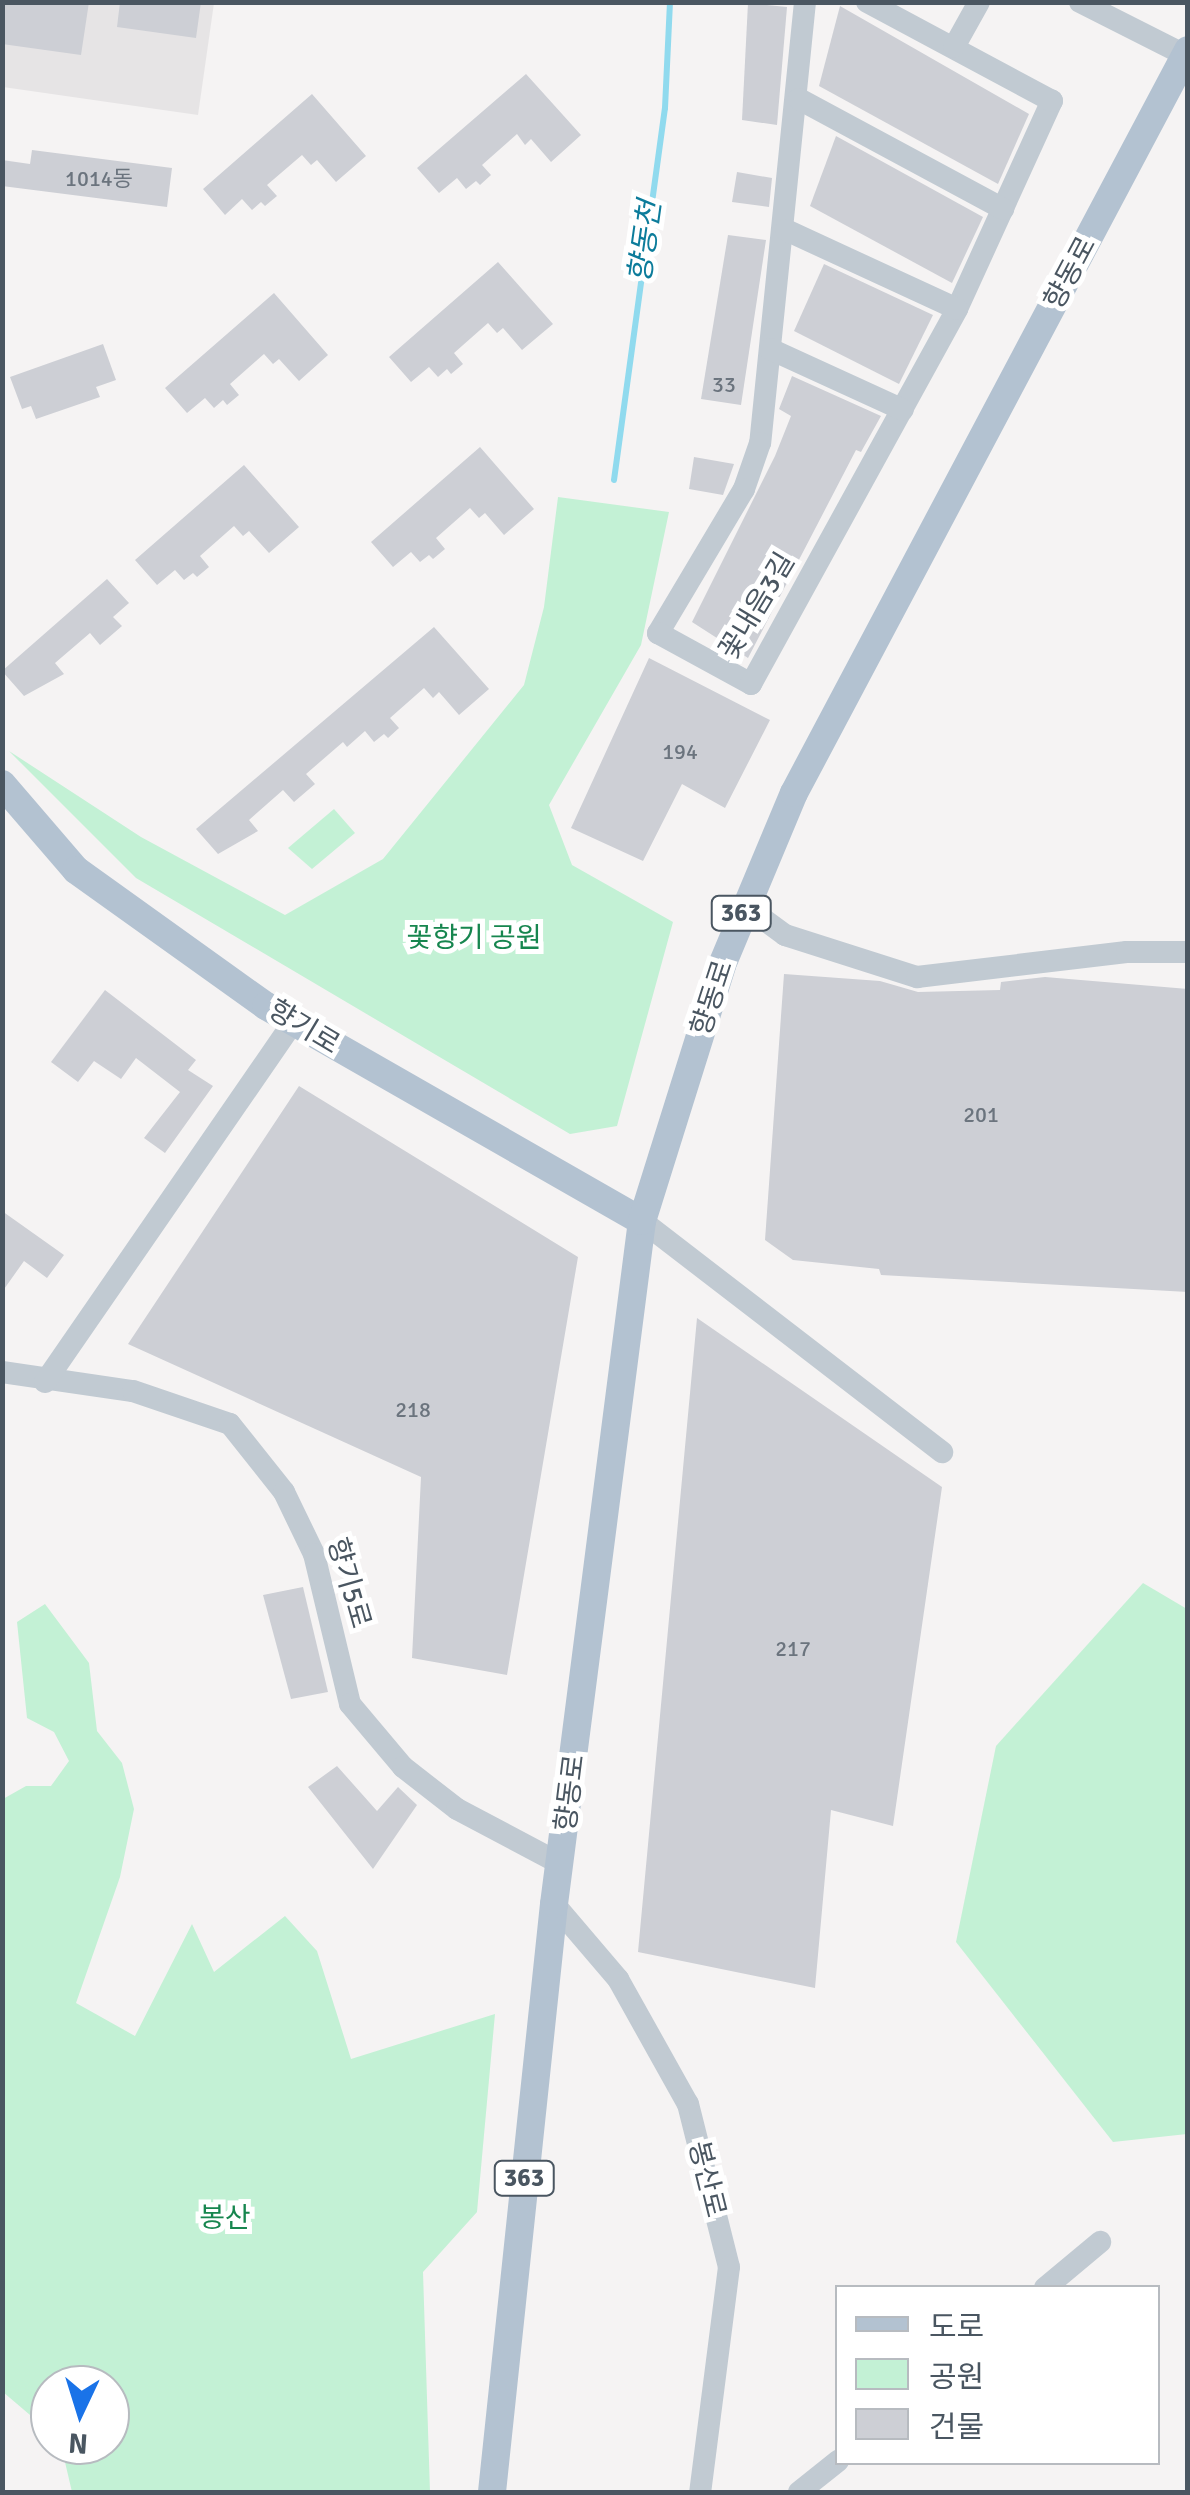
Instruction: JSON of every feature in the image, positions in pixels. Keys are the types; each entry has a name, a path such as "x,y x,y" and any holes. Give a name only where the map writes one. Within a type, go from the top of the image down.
{"main road":[{"name":"향동로","path":"561,1864 642,1221 744,905 794,793 1186,52"},
{"name":"향기로","path":"2,784 76,870 293,1022 642,1221"},
{"name":"363","path":"492,2492 561,1864"}],"street":[{"name":"꽃내음3길","path":"805,2 786,230 760,443 744,489 658,633 750,684 957,309 1052,101 867,2"},
{"path":"954,47 979,2"},
{"path":"1080,2 1186,52"},
{"path":"799,99 1003,210"},
{"path":"786,230 957,309"},
{"path":"770,349 902,410"},
{"path":"744,905 785,935 917,976 1127,952 1188,952"},
{"path":"45,1382 293,1022"},
{"path":"642,1221 942,1452"},
{"name":"향기5로","path":"2,1372 45,1382 133,1391 230,1424 284,1492 314,1554 350,1704 403,1766 457,1809 561,1864"},
{"name":"봉산로","path":"554,1904 618,1979 688,2104 729,2267 700,2492"},
{"path":"1049,2285 1100,2242"},
{"path":"799,2492 835,2462"}],"shaded area":[{"path":"3,3 214,3 198,115 3,87"}],"green space":[{"name":"꽃향기 공원","path":"558,497 669,512 641,645 549,805 572,865 673,922 617,1126 570,1134 136,878 9,751 141,837 285,915 383,859 524,685 544,607"},
{"path":"334,809 355,833 312,869 288,848"},
{"path":"1143,1583 1187,1609 1187,2134 1113,2142 956,1942 996,1746"},
{"name":"봉산","path":"45,1604 89,1663 97,1731 122,1763 134,1809 120,1877 76,2003 135,2036 192,1924 214,1972 285,1916 317,1951 351,2059 495,2014 477,2212 423,2272 430,2492 72,2492 66,2465 130,2465 130,2365 30,2365 30,2415 3,2392 3,1799 26,1786 51,1786 69,1761 54,1732 27,1718 17,1622"}],"building":[{"path":"2,2 89,2 81,55 2,44"},
{"path":"120,2 201,2 196,38 117,27"},
{"path":"748,3 787,7 777,125 742,120"},
{"path":"840,6 1029,114 998,184 819,86"},
{"path":"526,74 581,135 551,162 531,139 525,145 517,134 482,165 491,175 480,185 476,181 466,189 457,178 439,193 417,168"},
{"path":"312,94 366,156 336,182 317,160 311,165 302,155 267,185 277,196 265,206 261,202 252,210 242,199 225,215 203,189"},
{"path":"836,136 983,217 952,283 810,206"},
{"path":"32,150 172,168 167,207 2,186 2,160 30,164"},
{"path":"737,172 772,178 769,207 732,202"},
{"path":"728,235 766,240 741,405 701,399"},
{"path":"498,262 553,324 522,350 503,328 497,333 488,323 454,353 463,364 451,374 447,369 438,377 429,367 411,382 389,357"},
{"path":"824,264 933,315 899,384 794,331"},
{"path":"274,293 328,355 299,381 279,359 273,364 264,354 230,384 239,395 227,405 223,400 214,408 205,398 187,413 165,388"},
{"path":"103,344 116,380 96,387 100,397 36,419 31,406 22,409 10,377"},
{"path":"792,376 881,416 861,452 856,450 748,658 692,622 775,456 791,416 779,409"},
{"path":"480,447 534,509 504,535 485,513 479,518 470,508 436,538 445,549 433,559 429,555 420,562 411,552 393,567 371,542"},
{"path":"694,457 734,464 723,495 689,489"},
{"path":"244,465 299,527 269,553 249,531 243,536 234,526 200,556 209,567 197,577 193,573 184,580 175,570 157,585 135,560"},
{"path":"107,579 129,603 113,617 122,626 100,645 90,633 55,663 64,674 24,696 2,671"},
{"path":"434,627 489,689 459,715 439,692 433,698 424,688 390,718 399,728 388,738 384,734 374,742 365,731 347,747 343,742 306,774 315,784 294,802 283,790 249,820 258,831 218,854 196,829"},
{"path":"649,658 770,720 725,808 682,784 643,861 571,828"},
{"path":"784,974 880,981 918,992 1000,990 1001,982 1045,977 1188,989 1188,1292 881,1275 879,1269 793,1260 765,1240"},
{"path":"105,990 196,1060 188,1070 213,1086 165,1153 144,1138 180,1092 136,1058 121,1079 94,1061 78,1082 51,1062"},
{"path":"299,1086 578,1257 507,1675 412,1658 421,1477 128,1344"},
{"path":"2,1211 64,1255 47,1278 24,1261 2,1292"},
{"path":"697,1318 942,1487 893,1826 831,1810 815,1988 638,1952"},
{"path":"303,1587 328,1692 291,1699 263,1595"},
{"path":"337,1766 377,1811 398,1787 417,1805 373,1869 308,1787"}],"waterway":[{"name":"향동천","path":"614,480 665,108 670,2"}]}
